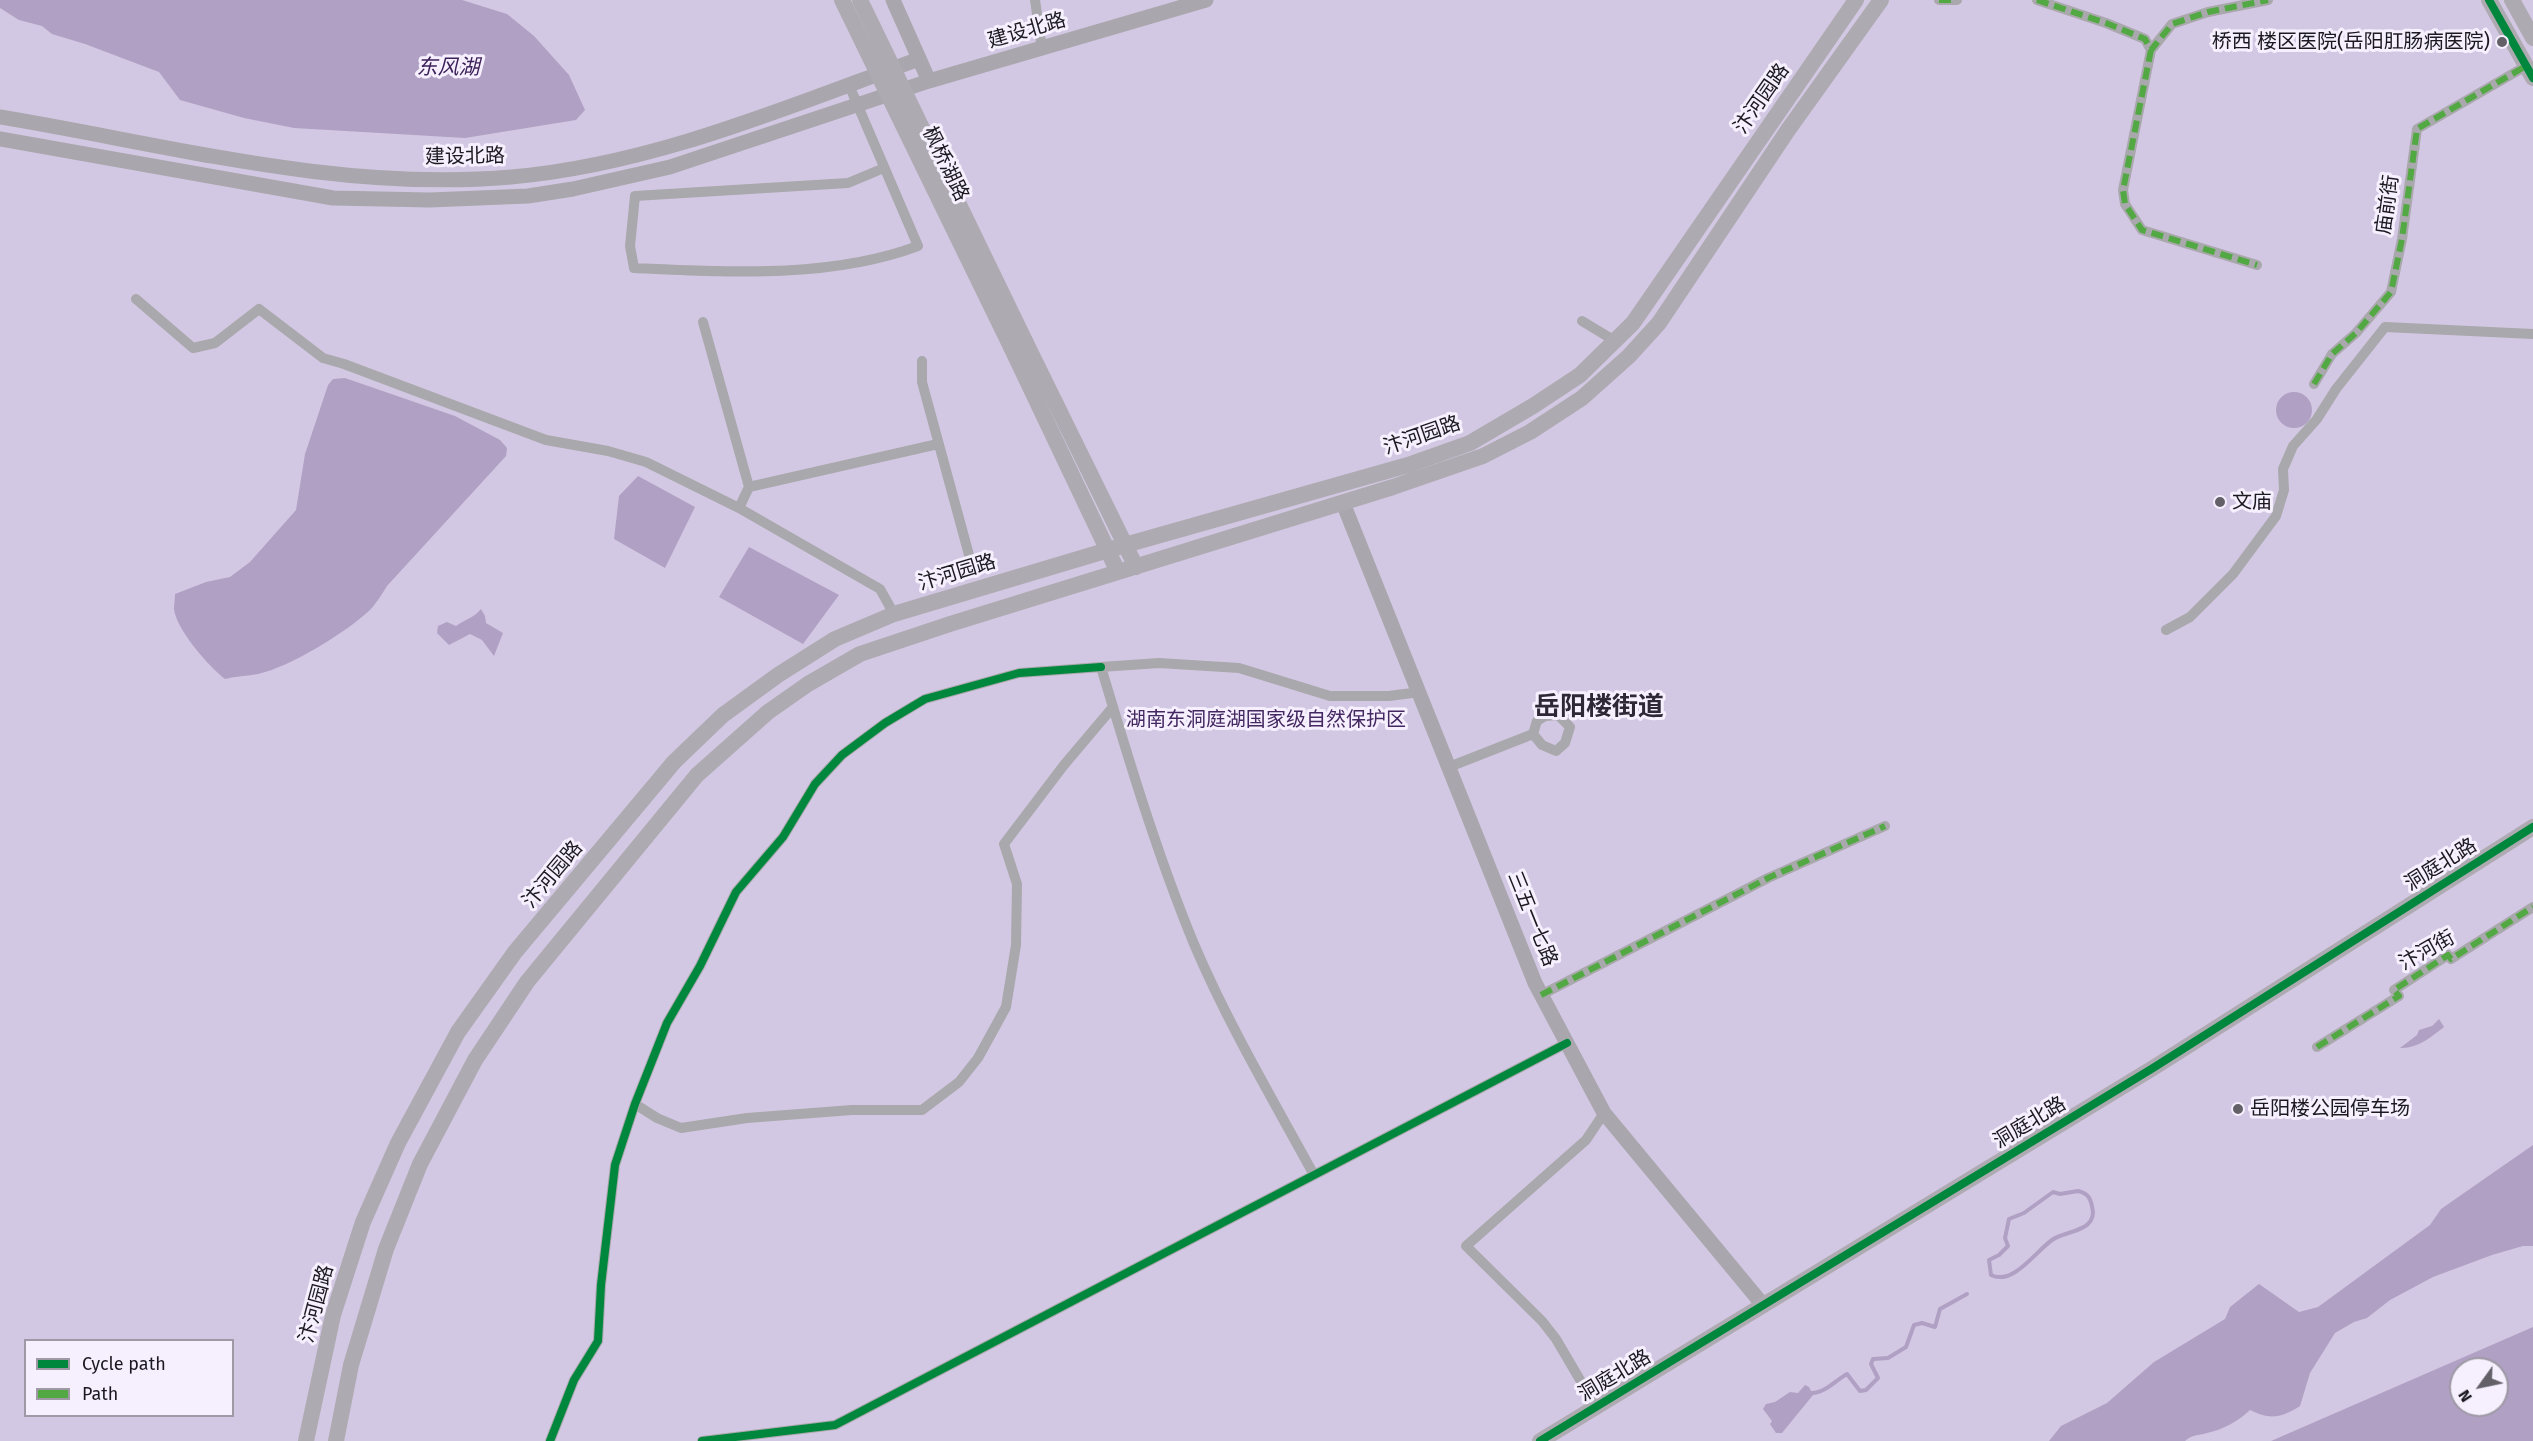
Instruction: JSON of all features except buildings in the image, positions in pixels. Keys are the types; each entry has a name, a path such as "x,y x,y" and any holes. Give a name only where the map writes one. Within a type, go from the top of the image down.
{"main road":[{"name":"枫桥湖路","path":"842,0 1019,345"},
{"name":"枫桥湖路","path":"860,0 1019,345"},
{"path":"893,0 928,81"},
{"name":"建设北路","path":"0,139 333,198 382,201 487,199 573,189 651,172 928,81 1206,0"},
{"name":"汴河园路","path":"306,1441 333,1315 363,1222 398,1143 458,1032 515,952 667,771 723,715 778,675 835,639 894,614 1107,550 1408,465 1470,443 1533,406 1580,375 1633,323 1856,0"},
{"name":"汴河园路","path":"336,1441 351,1365 386,1249 420,1164 474,1060 527,982 697,775 768,712 808,684 860,654 1343,503 1484,456 1521,437 1582,398 1629,356 1659,323 1788,130 1881,0"},
{"path":"2489,0 2530,72"},
{"path":"2512,0 2533,38"},
{"name":"建设北路","path":"0,117 92,132 245,163 322,173 407,179 492,178 558,171 658,148 744,123 919,59"},
{"path":"1019,345 1136,567"},
{"path":"1019,345 1118,572"},
{"name":"三五一七路","path":"1343,503 1541,995 1604,1113 1762,1305"},
{"path":"1267,504 1258,511 1260,521 1273,525"},
{"name":"洞庭北路","path":"1540,1441 2153,1068 2533,827"},
{"name":"洞庭北路","path":"1553,1441 2156,1074 2533,837"}],"street":[{"path":"1035,0 1042,49"},
{"path":"1939,0 1957,0"},
{"path":"2037,0 2106,23 2145,39 2151,50"},
{"path":"2257,265 2142,230 2125,204 2123,190 2151,50 2172,24 2208,12 2268,0"},
{"name":"庙前街","path":"2314,384 2332,354 2356,333 2391,291 2402,239 2417,129 2530,72"},
{"path":"849,85 918,246 900,253 803,271 634,268 630,246 635,196 848,183 884,168"},
{"path":"136,298 193,348 215,343 259,309 323,358 546,440 608,451 646,462 739,508 879,589 894,614"},
{"path":"1582,321 1615,341"},
{"path":"704,322 749,486 739,508"},
{"path":"2166,630 2190,617 2233,574 2276,516 2284,490 2283,469 2293,446 2317,419 2336,389 2385,327 2533,334"},
{"path":"922,361 922,382 972,566"},
{"path":"749,486 938,444"},
{"path":"550,1441 574,1380 598,1341 601,1285 615,1165 635,1104 667,1023 700,966 736,892 783,837 815,784 842,755 885,723 925,699 1019,673 1159,663 1239,668 1330,696 1389,696 1420,692"},
{"path":"1101,667 1157,850 1195,946 1254,1065 1314,1174"},
{"path":"635,1104 657,1118 681,1128 747,1118 852,1110 922,1110 959,1082 978,1058 1006,1007 1016,945 1017,884 1004,844 1064,765 1113,707"},
{"path":"1449,767 1533,734"},
{"path":"1541,995 1768,878 1885,826"},
{"name":"汴河街","path":"2317,1047 2399,996 2394,990 2448,955 2451,959 2533,907"},
{"path":"702,1441 835,1425 1567,1043"},
{"path":"1596,1407 1556,1339 1542,1321 1466,1246 1586,1140 1604,1113"}],"green space":[{"name":"湖南东洞庭湖国家级自然保护区","path":"0,0 2533,0 2533,1441 0,1441"}],"water":[{"name":"东风湖","path":"0,0 462,0 507,14 534,36 569,75 585,110 576,120 465,138 294,128 244,118 180,100 159,72 52,34 42,26 19,20 0,8"},
{"path":"345,378 455,416 500,440 507,448 506,456 387,586 361,618 318,648 286,664 258,674 225,679 202,657 181,627 174,609 175,594 206,582 230,577 250,562 296,510 305,454 328,385 333,379"},
{"path":"2294,392 2307,397 2312,410 2307,423 2294,428 2281,423 2276,410 2281,397"},
{"path":"638,476 695,507 665,568 614,539 619,496"},
{"path":"749,547 839,595 803,644 719,597"},
{"path":"481,609 486,623 503,633 494,656 482,640 470,634 449,645 437,633 438,626 447,622 456,626"},
{"path":"2439,1019 2444,1027 2434,1035 2424,1042 2400,1048 2417,1035 2419,1030 2432,1026"},
{"path":"2533,1145 2533,1246 2523,1246 2492,1255 2433,1277 2390,1300 2367,1318 2354,1322 2335,1333 2310,1373 2300,1406 2275,1416 2250,1410 2224,1427 2193,1436 2185,1441 2049,1441 2061,1426 2107,1403 2154,1362 2225,1319 2230,1307 2259,1284 2299,1312 2318,1307 2430,1225 2441,1209"},
{"path":"2533,1327 2533,1441 2271,1441 2449,1364 2449,1417 2509,1417 2509,1357 2464,1357"},
{"path":"1805,1385 1809,1387 1813,1395 1782,1433 1776,1433 1770,1424 1772,1421 1763,1409 1766,1404 1775,1402 1790,1392 1798,1393"}],"waterway":[{"path":"2078,1191 2088,1196 2092,1206 2093,1215 2086,1226 2052,1240 2016,1272 2008,1276 1991,1275 1989,1260 1999,1255 2008,1246 2005,1238 2009,1219 2024,1213 2053,1192 2060,1194 2078,1191"},
{"path":"1812,1393 1826,1389 1847,1374 1860,1391 1866,1390 1878,1378 1871,1364 1873,1359 1888,1358 1906,1347 1914,1325 1922,1323 1935,1327 1940,1309 1967,1294"}],"marked path":[{"path":"1939,0 1957,0"},
{"path":"2037,0 2106,23 2145,39 2151,50 2172,24 2208,12 2268,0"},
{"path":"2151,50 2123,190 2125,204 2142,230 2257,265"},
{"path":"2314,384 2332,354 2356,333 2391,292 2402,239 2417,129 2526,66"},
{"path":"1541,995 1768,878 1885,826"},
{"path":"2317,1047 2399,996 2394,990 2448,955 2451,959 2533,907"}],"cycle path":[{"path":"2489,0 2533,78"},
{"path":"550,1441 574,1380 598,1341 601,1285 615,1165 635,1104 667,1023 700,966 736,892 783,837 815,784 842,755 885,723 925,699 1019,673 1101,667"},
{"path":"1540,1441 2153,1068 2533,827"},
{"path":"702,1441 835,1425 1567,1043"}],"place":[{"name":"桥西 楼区医院(岳阳肛肠病医院)","path":"2502,42"},
{"name":"文庙","path":"2220,502"},
{"name":"岳阳楼公园停车场","path":"2238,1109"}],"district":[{"name":"岳阳楼街道","path":"1599,708"}]}
